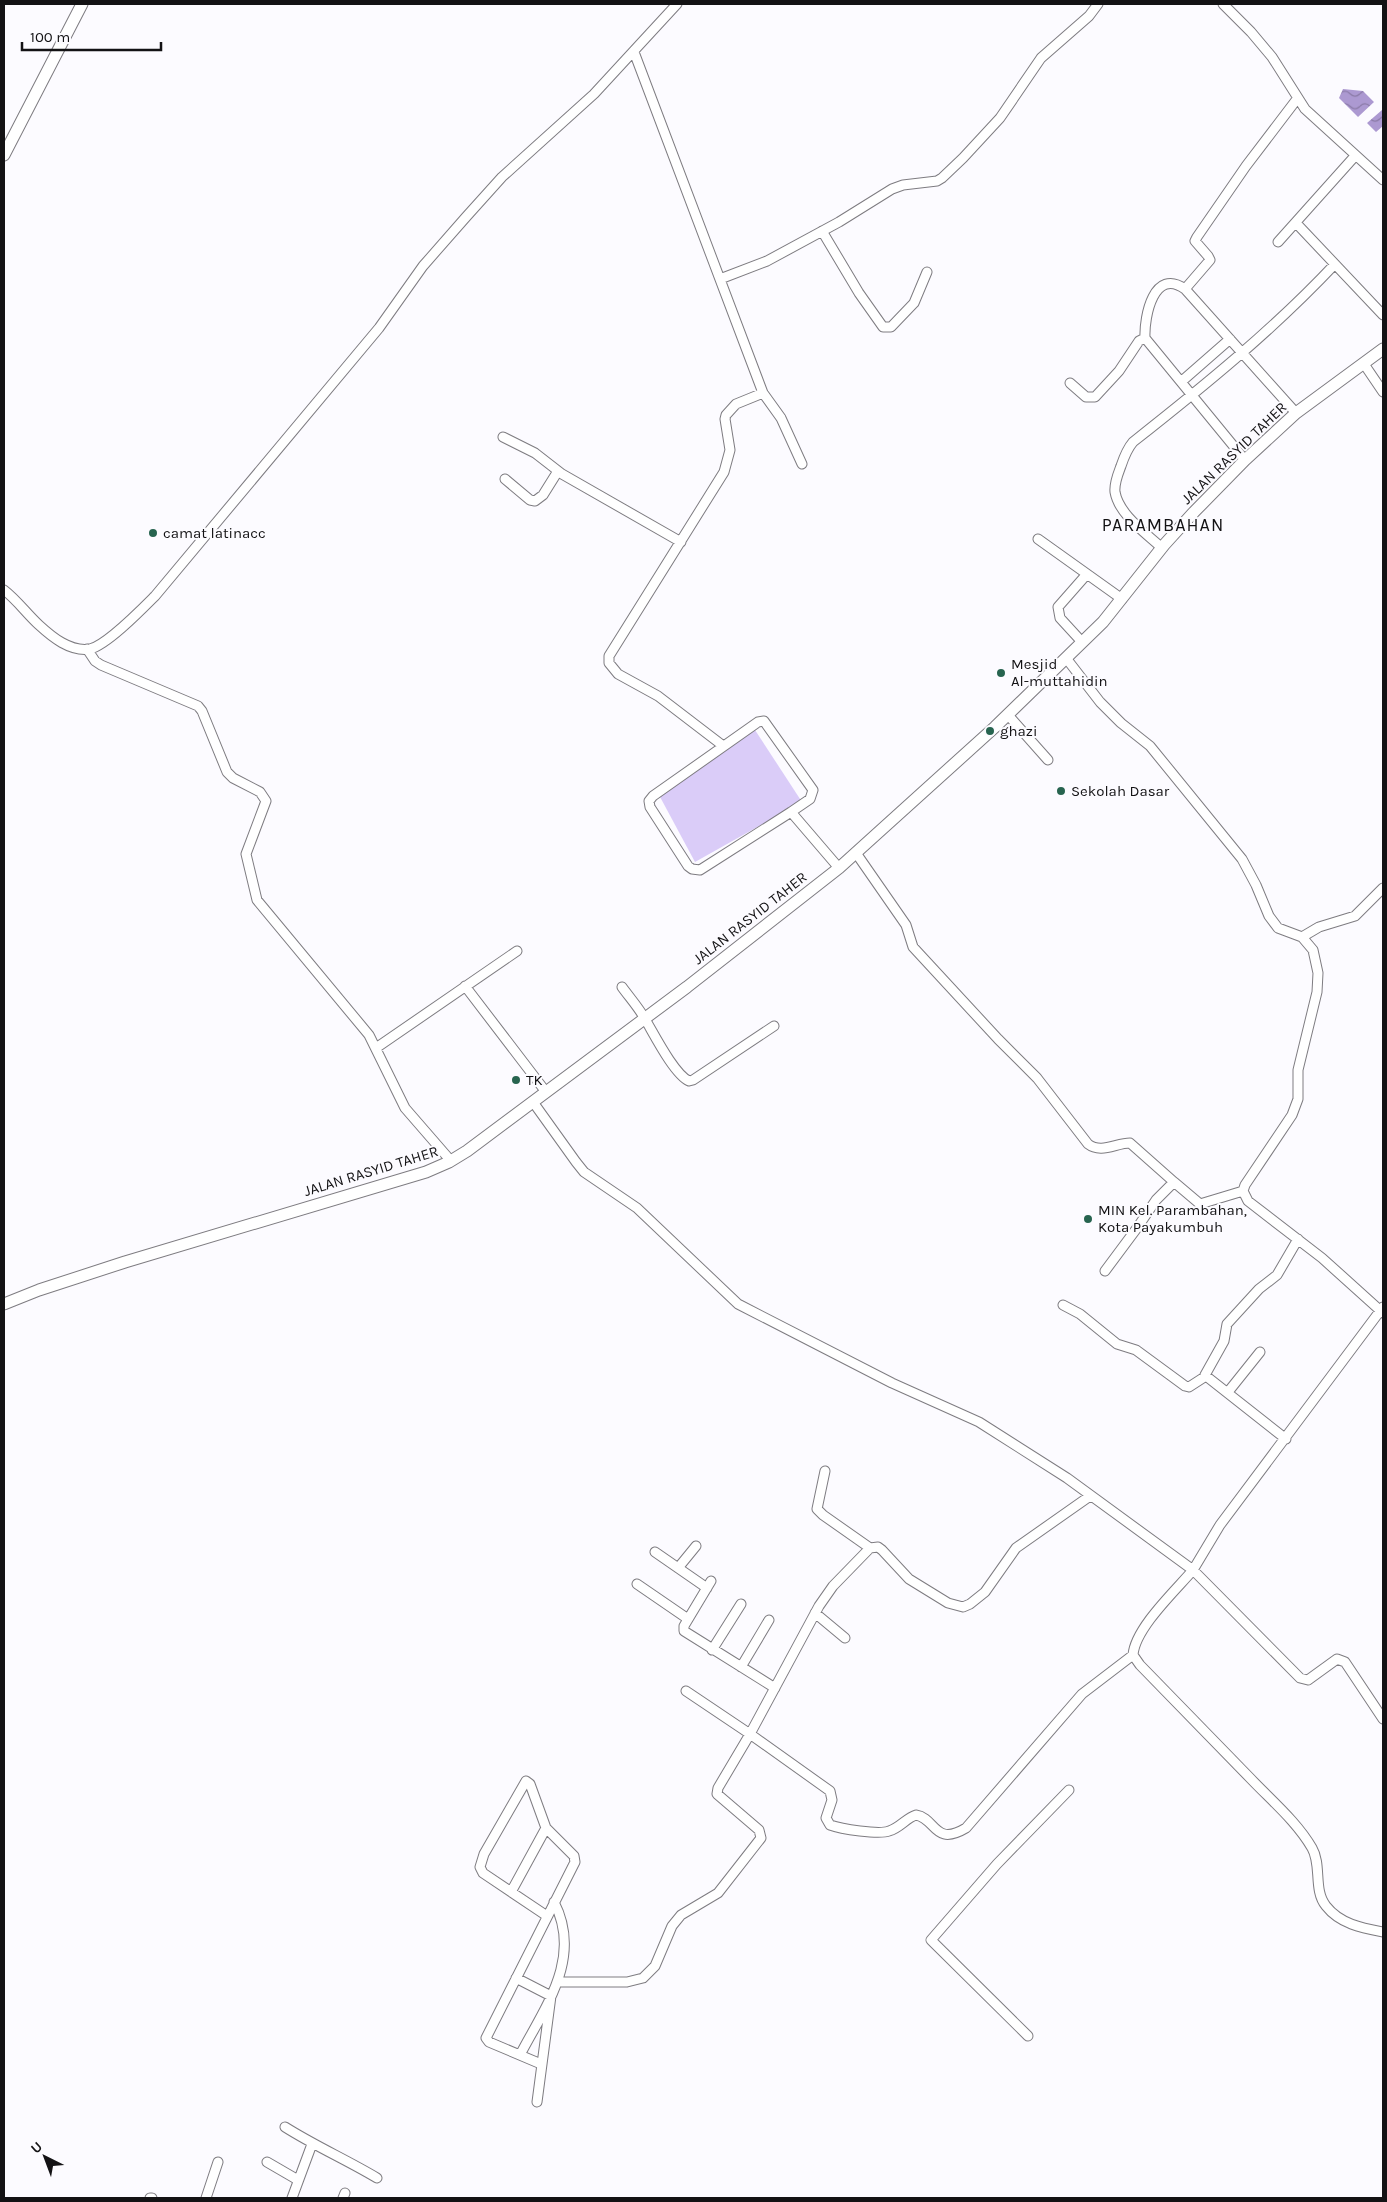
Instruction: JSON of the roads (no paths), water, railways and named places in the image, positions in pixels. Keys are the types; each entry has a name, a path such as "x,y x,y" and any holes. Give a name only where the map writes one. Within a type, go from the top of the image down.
{"street":[{"path":"4,155 82,4"},
{"path":"4,590 52,636 64,644 79,649 91,649 121,628 155,596 379,328 423,266 466,217 502,177 560,126 634,52 678,4"},
{"path":"720,279 767,261 822,231 892,188 936,181 942,178 1000,118 1041,58 1089,16 1098,4"},
{"path":"1223,4 1251,32 1272,57 1304,109 1383,180"},
{"path":"634,52 763,393 782,418 802,464"},
{"path":"1185,289 1210,260 1195,242 1197,237 1246,166 1297,99"},
{"path":"1278,242 1355,156"},
{"path":"1296,223 1383,315"},
{"path":"822,231 860,294 883,326 891,327 914,303 927,272"},
{"path":"1162,548 1122,509 1115,491 1117,478 1130,445 1243,353 1300,301 1335,264"},
{"path":"1245,460 1145,338 1149,307 1157,291 1170,282 1177,283 1185,289 1296,413"},
{"path":"1070,383 1086,397 1095,397 1119,371 1139,340 1145,338"},
{"path":"1182,382 1230,338"},
{"name":"JALAN RASYID TAHER","path":"4,1304 116,1264 426,1172 451,1161 645,1018 840,868 1008,714 1103,622 1162,548 1245,460 1296,413 1383,349"},
{"path":"1364,364 1383,392"},
{"path":"722,746 658,696 618,674 609,663 612,650 657,582 727,465 730,450 725,419 729,410 736,404 763,393"},
{"path":"503,437 535,452 558,471 680,542"},
{"path":"504,479 530,500 535,501 543,495 558,471"},
{"path":"1038,539 1122,599"},
{"path":"1082,642 1060,618 1058,607 1087,574"},
{"path":"87,649 94,661 100,665 200,708 227,772 233,778 260,792 266,802 246,854 254,896 369,1035 405,1108 451,1161"},
{"path":"856,853 906,925 913,946 998,1039 1037,1078 1088,1144 1103,1149 1130,1143 1200,1204 1243,1191 1248,1180 1292,1115 1298,1099 1297,1078 1316,1000 1318,973 1313,950 1302,937 1278,928 1269,916 1256,885 1242,859 1150,746 1121,723 1100,702 1066,658"},
{"path":"1008,714 1048,760"},
{"path":"760,721 765,722 813,790 810,799 791,812 700,870 690,867 650,807 649,801 653,796 722,746 760,721"},
{"path":"791,812 840,868"},
{"path":"1302,937 1319,927 1355,916 1383,888"},
{"path":"376,1048 517,951"},
{"path":"465,986 546,1092"},
{"path":"622,987 645,1018 656,1039 679,1073 689,1080 693,1080 774,1026"},
{"path":"533,1102 584,1172 637,1208 738,1304 892,1383 979,1422 1067,1478 1193,1570 1300,1678 1308,1680 1337,1659 1345,1662 1383,1719"},
{"path":"1105,1270 1156,1200 1174,1182"},
{"path":"686,1691 830,1791 832,1800 826,1818 830,1825 852,1830 885,1832 896,1828 916,1815 924,1818 934,1830 942,1834 951,1834 966,1828 1082,1694 1132,1655 1133,1647 1146,1626 1193,1570 1220,1525 1382,1310 1298,1239 1248,1201 1243,1191"},
{"path":"1063,1305 1080,1314 1117,1344 1136,1350 1185,1386 1190,1386 1205,1375 1224,1342 1227,1324 1259,1289 1277,1275 1298,1239"},
{"path":"1228,1392 1260,1352"},
{"path":"1205,1375 1286,1439"},
{"path":"825,1471 817,1509 822,1515 870,1548"},
{"path":"558,1982 627,1982 642,1978 655,1966 672,1926 681,1915 718,1893 757,1845 761,1838 760,1832 718,1796 717,1792 814,1613 833,1586 870,1548 878,1547 882,1550 917,1584 948,1603 963,1607 970,1604 984,1592 1016,1548 1090,1496"},
{"path":"678,1568 696,1546"},
{"path":"655,1552 678,1568 709,1584 684,1626 684,1631 775,1688"},
{"path":"637,1584 688,1619"},
{"path":"712,1650 741,1604"},
{"path":"814,1613 846,1638"},
{"path":"741,1667 769,1620"},
{"path":"1132,1655 1288,1818 1312,1848 1317,1862 1318,1884 1324,1905 1333,1914 1357,1927 1383,1932"},
{"path":"542,2064 489,2042 486,2036 548,1916 576,1859 546,1828 530,1784 526,1781 484,1854 480,1867 483,1873 548,1916"},
{"path":"1028,2036 930,1940 997,1864 1069,1790"},
{"path":"512,1892 546,1828"},
{"path":"520,2056 558,1982 564,1963 565,1933 561,1915 554,1902"},
{"path":"516,1978 551,1996"},
{"path":"537,2102 551,1996"},
{"path":"285,2127 312,2144 347,2160 377,2178"},
{"path":"292,2198 312,2144"},
{"path":"206,2198 218,2162"},
{"path":"267,2162 298,2180"}],"water":[{"path":"1343,89 1363,91 1374,102 1358,117 1339,98"},
{"path":"1382,110 1383,126 1376,132 1367,123"}],"place":[{"name":"camat latinacc","path":"153,533"},
{"name":"Mesjid Al-muttahidin","path":"1001,673"},
{"name":"ghazi","path":"990,731"},
{"name":"Sekolah Dasar","path":"1061,791"},
{"name":"TK","path":"516,1080"},
{"name":"MIN Kel. Parambahan, Kota Payakumbuh","path":"1088,1219"}],"district":[{"name":"PARAMBAHAN","path":"1163,525"}]}
